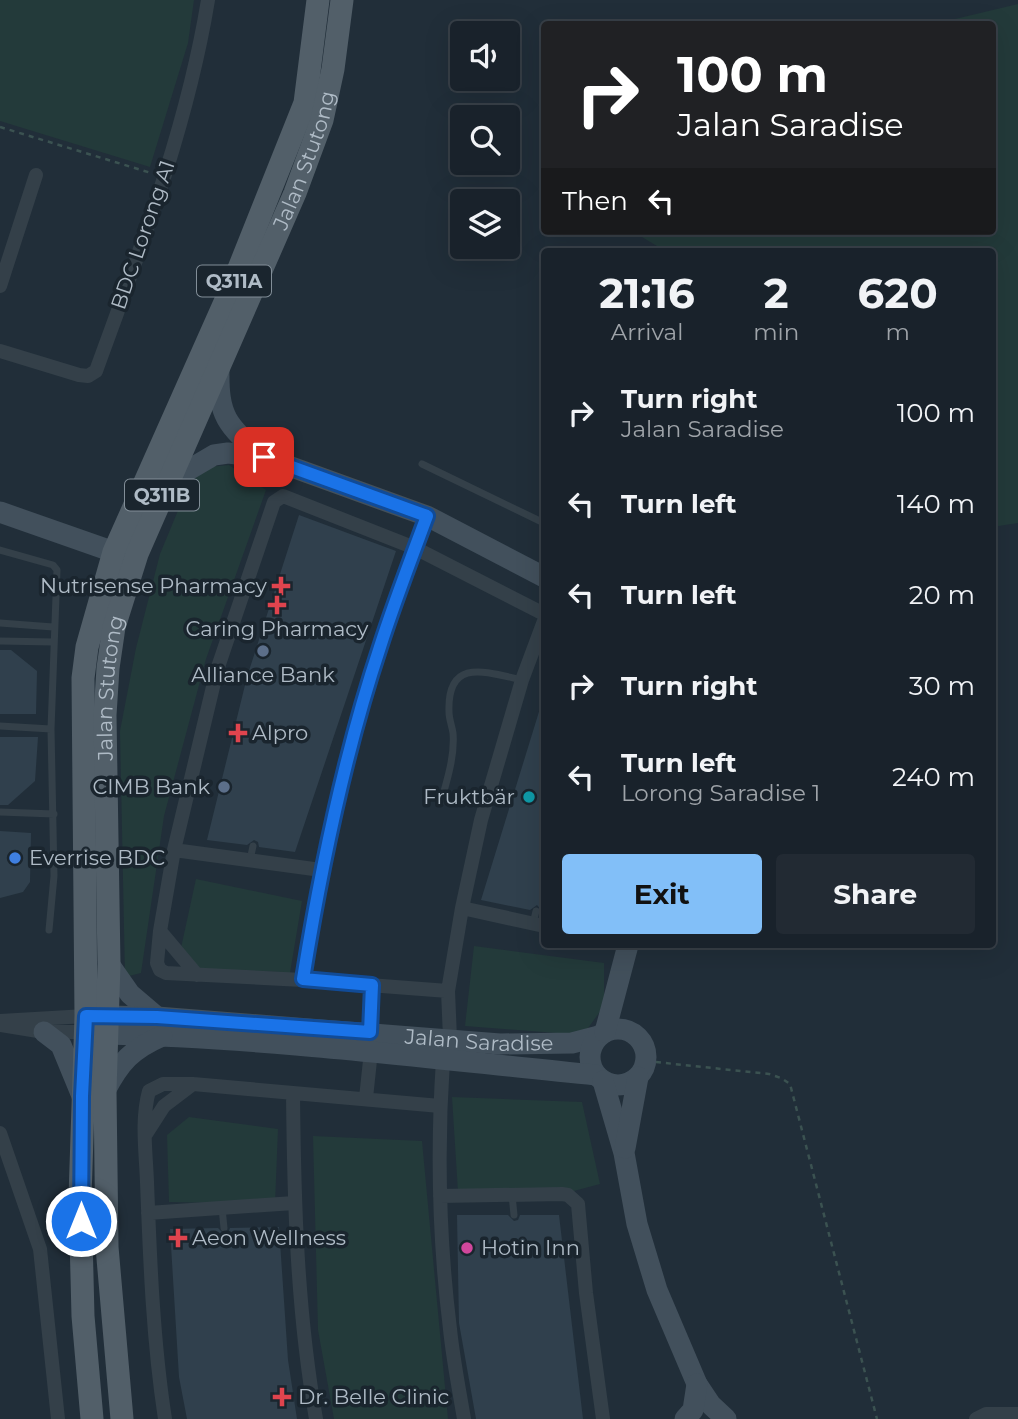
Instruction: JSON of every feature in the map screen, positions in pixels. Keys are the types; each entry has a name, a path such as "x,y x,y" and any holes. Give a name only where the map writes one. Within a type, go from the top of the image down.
{"main road":[{"name":"Jalan Stutong","path":"92,1419 83,1316 80,1197 94,1094 96,1024 83,678 87,647 114,552 230,291 305,103 318,0"},
{"name":"Jalan Stutong","path":"96,1024 109,964 106,789 108,667 114,628 137,554 295,193 322,120 334,69 342,0"},
{"path":"114,552 137,554"},
{"name":"Jalan Stutong","path":"94,1094 122,1419"}],"street":[{"name":"BDC Lorong A1","path":"0,351 79,376 89,376 96,371 159,199 201,46 208,0"},
{"path":"0,286 36,175"},
{"path":"219,368 221,410 230,425 264,457"},
{"path":"168,482 214,454 264,457 427,516 541,575"},
{"path":"448,991 303,979 166,973 160,970 157,962 160,931 174,849 217,670 274,502 279,496 287,496 348,527 415,548 541,612"},
{"path":"0,512 114,552"},
{"path":"303,979 321,870 380,647 427,516"},
{"path":"450,1038 448,991 481,820 522,680 541,629"},
{"path":"174,849 251,853 321,870"},
{"path":"462,908 538,920"},
{"path":"160,931 197,975"},
{"path":"627,948 602,1034 594,1043 590,1059 600,1078 624,1153 637,1224 657,1290 697,1384 711,1405 726,1419"},
{"path":"44,1032 61,1045 94,1094 161,1026 130,994 109,964"},
{"path":"623,966 628,1014 646,1051 624,1153"},
{"path":"366,1098 372,985"},
{"path":"0,1023 96,1024"},
{"path":"0,1023 44,1032 96,1024"},
{"name":"Jalan Saradise","path":"96,1024 161,1026 370,1042 450,1038 500,1044 572,1043 602,1034"},
{"path":"602,1034 618,1029 636,1035"},
{"name":"Jalan Saradise","path":"370,1042 443,1060 600,1078"},
{"name":"Jalan Saradise","path":"443,1060 440,1196 450,1328 464,1419"},
{"path":"600,1078 621,1085 642,1069"},
{"path":"165,1419 159,1377 148,1213 145,1135 149,1091 163,1084 193,1084 366,1098 440,1107"},
{"path":"145,1135 164,1106 193,1084"},
{"path":"293,1093 294,1203 305,1355 316,1419"},
{"path":"0,1133 40,1249 58,1419"},
{"path":"440,1196 562,1194 574,1199 578,1204 586,1293 603,1419"},
{"path":"148,1213 294,1203"},
{"path":"685,1419 693,1410 697,1384"},
{"path":"976,1419 986,1413 1018,1414"}],"lane":[{"path":"422,464 541,522"},
{"path":"0,550 56,567 51,729 54,876 49,930"},
{"path":"0,623 53,627"},
{"path":"0,641 52,642"},
{"path":"441,802 452,756 453,734 449,713 453,683 459,676 477,670 522,680"},
{"path":"0,726 51,729"},
{"path":"0,812 54,814"},
{"path":"512,1195 514,1215"},
{"path":"222,1208 225,1228"}],"path":[{"path":"0,127 164,177"},
{"path":"642,1069 769,1074 790,1084 877,1419"}],"green space":[{"path":"0,0 194,0 188,43 150,167 0,121"},
{"path":"1018,4 1018,523 996,526 996,248 660,248 639,235 996,235 996,21 947,21"},
{"path":"229,465 266,490 206,659 164,816 141,973 125,977 120,731 136,648 160,554 189,484 208,467"},
{"path":"196,879 302,901 289,979 282,972 198,970 181,948"},
{"path":"474,946 604,963 604,1006 583,1035 465,1026"},
{"path":"452,1097 582,1102 600,1184 570,1192 458,1192"},
{"path":"189,1117 278,1129 275,1204 169,1202 167,1135"},
{"path":"313,1136 422,1141 448,1419 334,1419 318,1330"}],"building":[{"path":"299,515 396,551 295,852 259,847 254,840 247,845 207,840 247,677"},
{"path":"0,650 11,650 37,671 36,714 0,714"},
{"name":"Fruktbär","path":"541,705 541,910 537,905 530,910 481,900"},
{"path":"0,737 38,737 35,781 8,805 0,805"},
{"name":"Everrise BDC","path":"0,831 31,833 30,882 23,892 0,898"},
{"path":"457,1215 508,1215 514,1221 518,1220 520,1215 559,1215 583,1419 476,1419 459,1323"},
{"path":"279,1227 288,1360 297,1419 187,1419 179,1377 170,1229 218,1228 224,1234 228,1233 230,1228"}],"place":[{"name":"Nutrisense Pharmacy","path":"281,586"},
{"name":"Caring Pharmacy","path":"277,605"},
{"name":"Alliance Bank","path":"263,651"},
{"name":"Alpro","path":"238,733"},
{"name":"CIMB Bank","path":"224,787"},
{"name":"Fruktbär","path":"529,797"},
{"name":"Everrise BDC","path":"15,858"},
{"name":"Aeon Wellness","path":"178,1238"},
{"name":"Hotin Inn","path":"467,1248"},
{"name":"Dr. Belle Clinic","path":"282,1397"}],"route":[{"path":"81,1221 86,1016 157,1017 370,1032 372,985 303,979 321,870 358,723 380,647 427,516 264,457"}]}
